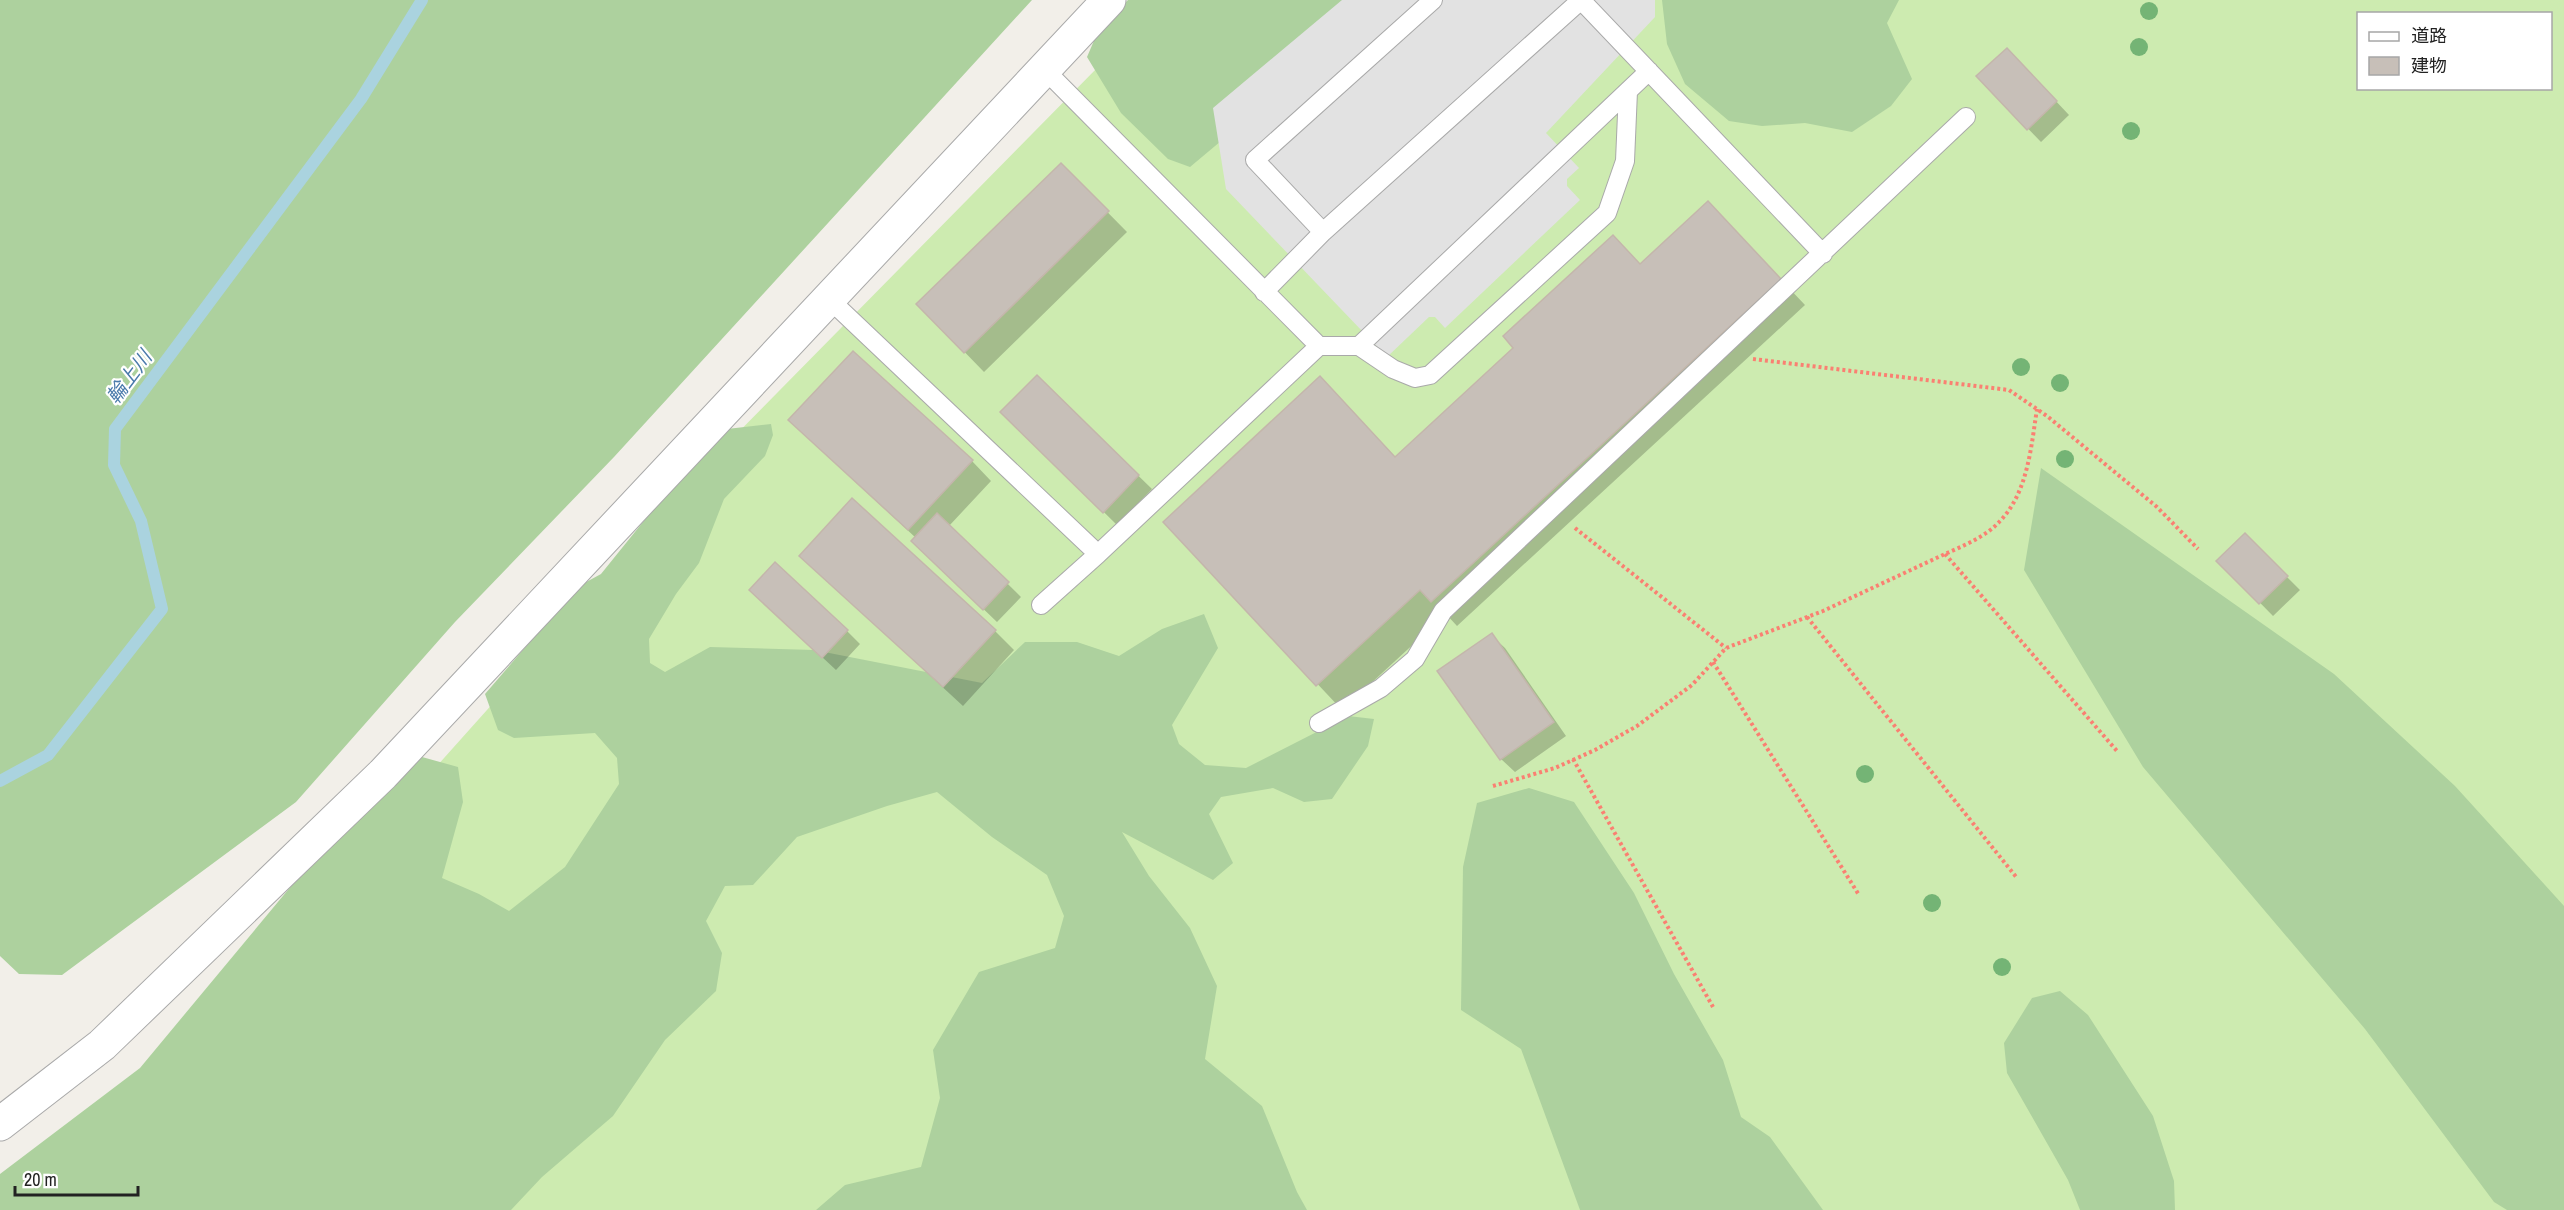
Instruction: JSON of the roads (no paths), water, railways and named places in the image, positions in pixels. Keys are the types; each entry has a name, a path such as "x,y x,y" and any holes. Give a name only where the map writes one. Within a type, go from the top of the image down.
{"street":[{"path":"0,1124 102,1045 383,774 1109,0"}],"lane":[{"path":"1323,232 1255,160 1432,0"},
{"path":"1264,292 1323,232 1581,0 1823,254"},
{"path":"1044,69 1319,346"},
{"path":"1359,346 1650,71"},
{"path":"1041,605 1319,346 1359,346 1393,369 1415,378 1430,375 1607,213 1625,162 1628,91"},
{"path":"1319,723 1381,688 1415,659 1443,611 1966,117"},
{"path":"828,298 1098,554"}],"waterway":[{"name":"輪上川","path":"0,781 48,755 162,609 141,521 114,465 115,429 361,99 422,0"}]}
